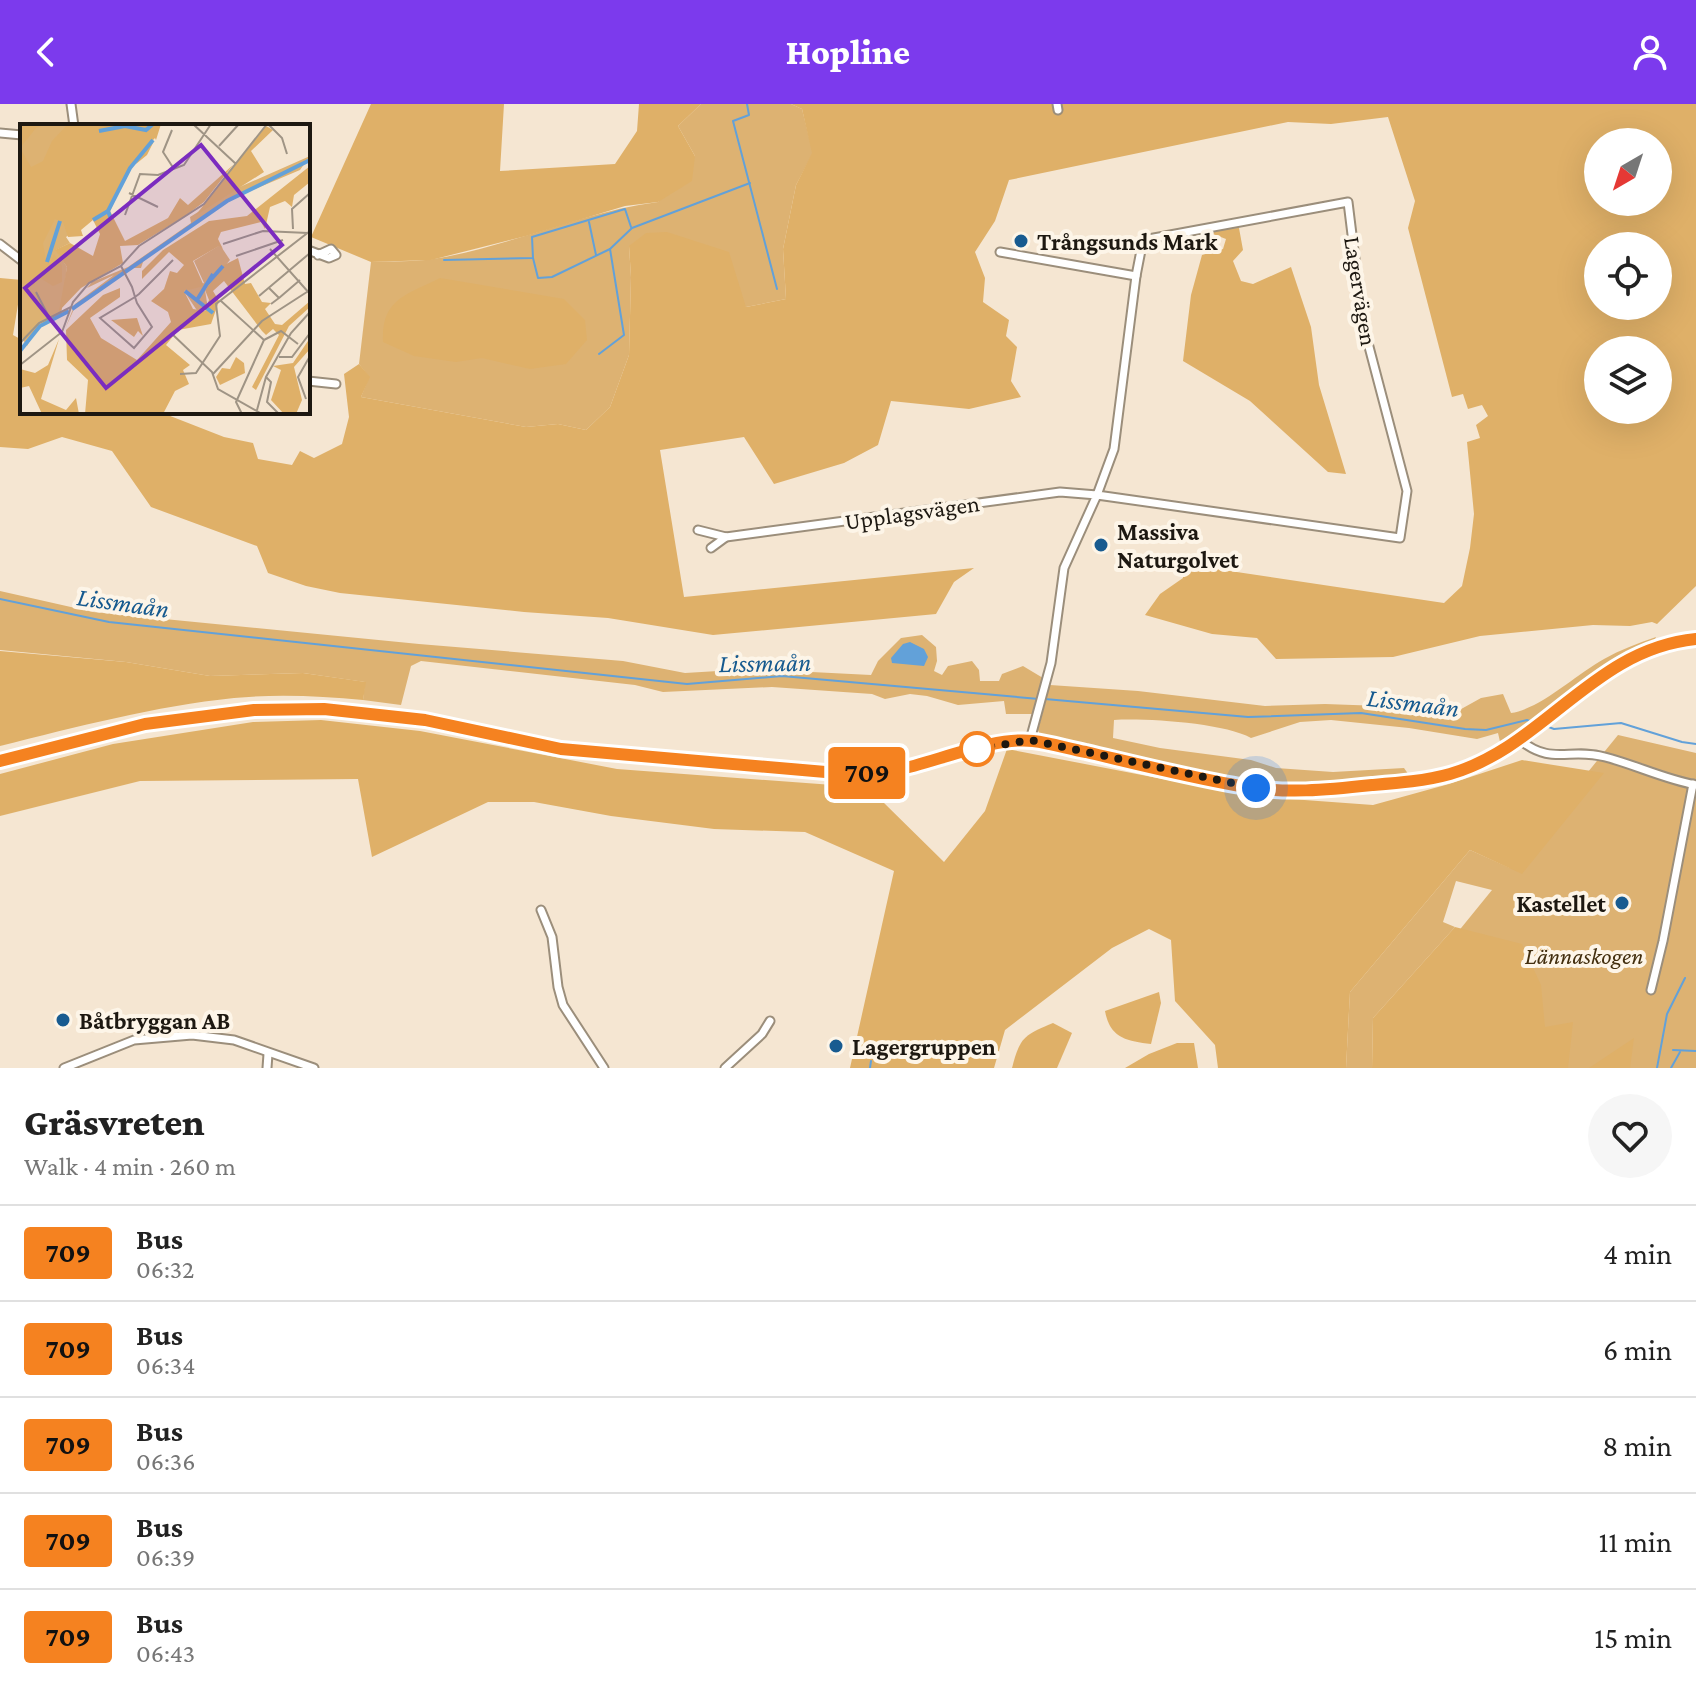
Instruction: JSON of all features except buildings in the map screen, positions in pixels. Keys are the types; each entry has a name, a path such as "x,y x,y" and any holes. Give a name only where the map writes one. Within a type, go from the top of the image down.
{"street":[{"path":"71,104 74,124"},
{"path":"0,133 20,135"},
{"name":"Lagervägen","path":"1030,740 1051,663 1064,568 1114,449 1143,240 1348,202 1363,324 1407,491 1400,538 1097,495"},
{"path":"0,244 20,259"},
{"path":"310,251 318,255"},
{"path":"1000,252 1136,276"},
{"path":"310,381 336,384"},
{"name":"Upplagsvägen","path":"726,537 1060,492 1097,495"},
{"path":"698,530 726,537"},
{"path":"711,548 726,537"},
{"path":"0,761 145,724 254,710 338,711 425,720 561,749 837,773 898,770 986,746 1030,740 1240,786 1305,792 1412,782 1450,774 1483,762 1520,740 1613,667 1666,645 1696,639"},
{"path":"1520,740 1534,751 1547,755 1575,753 1604,756 1669,779 1694,784 1651,990"},
{"path":"541,910 552,937 563,1005 604,1068"},
{"path":"725,1068 762,1034 770,1021"},
{"path":"64,1068 134,1040 192,1035 234,1040 314,1068"},
{"path":"267,1068 268,1054"}],"green space":[{"path":"701,104 791,104 802,109 813,153 796,185 783,249 786,299 746,307 629,246 629,355 610,407 586,430 558,424 526,427 361,397 369,377 359,364 371,262 425,260 461,254 601,213 658,202 695,156 678,126"},
{"path":"0,591 93,612 623,661 685,673 751,669 871,675 878,661 901,638 922,635 936,647 934,671 942,675 948,666 972,661 979,670 980,681 999,681 1002,674 1023,666 1043,678 1034,714 1006,714 1004,701 958,705 910,694 885,699 872,694 772,687 663,692 635,685 421,661 411,666 401,705 363,700 365,682 303,673 210,676 126,662 0,650"},
{"path":"1656,637 1653,644 1610,665 1581,684 1501,746 1498,733 1477,739 1331,720 1300,722 1251,738 1204,725 1114,720 1113,738 1160,748 1251,760 1276,768 1333,772 1404,768 1411,778 1325,786 1280,786 1046,739 1038,730 1050,685 1138,691 1265,706 1381,706 1443,714 1454,713 1481,698 1503,694 1511,713 1535,705 1610,656"},
{"name":"Lännaskogen","path":"1618,735 1696,753 1696,1068 1375,1068 1379,1029 1492,890 1456,881 1443,922 1455,927 1373,1018 1372,1068 1346,1068 1350,992 1470,850 1510,868"}],"shaded area":[{"path":"371,104 504,104 500,171 615,164 637,131 639,104 701,104 678,126 695,156 692,181 658,202 625,206 431,260 371,262 311,237"},
{"path":"791,104 1696,104 1696,586 1657,624 1593,625 1480,636 1393,657 1276,659 1257,638 1212,634 1145,615 1160,594 1183,578 1183,564 1444,603 1462,586 1474,514 1467,442 1480,438 1476,425 1488,416 1482,405 1468,409 1463,394 1452,397 1408,228 1415,201 1388,117 1331,124 1288,122 1009,180 995,221 975,252 985,278 983,302 1009,320 1006,336 1017,347 1011,381 1021,397 969,409 891,401 878,445 844,463 774,484 744,437 660,450 684,597 974,568 954,582 936,614 713,635 608,618 340,593 268,573 257,546 151,507 112,451 62,437 28,449 0,447 0,278 20,280 13,335 20,339 20,414 165,414 224,437 253,443 258,459 292,465 300,451 314,458 342,444 349,417 344,374 359,364 370,377 361,397 526,427 558,424 586,430 610,407 629,355 629,246 646,233 667,232 729,252 746,307 786,299 783,249 796,185 812,153 802,109"},
{"path":"1239,228 1243,250 1233,261 1241,281 1253,284 1291,267 1311,327 1319,385 1346,474 1328,472 1250,401 1183,361 1191,295 1202,255 1223,249 1226,239 1213,234 1214,229"},
{"path":"440,278 564,299 585,320 587,340 566,364 530,369 482,358 456,362 414,356 383,342 383,328 391,307 406,294"},
{"path":"0,651 126,662 210,676 303,673 366,682 363,700 282,696 205,702 116,718 0,746"},
{"path":"321,720 420,731 617,769 833,785 883,802 944,862 985,811 1007,749 1251,796 1373,805 1522,760 1604,773 1522,874 1470,850 1350,992 1346,1068 1218,1068 1215,1045 1175,1001 1171,940 1149,929 1112,948 1005,1030 994,1068 850,1068 894,871 805,832 714,829 611,816 534,802 488,802 372,857 358,779 140,781 0,816 0,774 113,744 253,722"},
{"path":"1455,927 1522,944 1541,985 1545,1027 1573,1022 1568,1068 1372,1068 1373,1018"},
{"path":"1159,992 1161,1003 1151,1044 1115,1033 1105,1011"},
{"path":"1053,1023 1072,1033 1057,1068 1012,1068 1025,1038"},
{"path":"1634,1038 1630,1068 1589,1068"},
{"path":"1177,1043 1194,1043 1198,1068 1125,1068 1149,1054"}],"water":[{"path":"910,642 924,649 928,657 924,666 892,663 891,658 903,644"}],"waterway":[{"path":"747,104 749,115 733,121 777,289"},
{"path":"533,258 538,278 552,277 610,249 632,228 750,183"},
{"path":"444,260 533,258 532,237 625,209 631,227"},
{"path":"589,222 596,255"},
{"path":"599,354 624,335 610,249"},
{"name":"Lissmaån","path":"0,599 109,622 687,684 782,676 1039,699"},
{"name":"Lissmaån","path":"1045,699 1248,717 1361,713 1486,730 1527,720 1532,722"},
{"name":"Lissmaån","path":"1546,726 1554,729 1621,723 1696,744"},
{"path":"1657,1068 1667,1014 1685,978"},
{"path":"1673,1050 1696,1051"},
{"path":"1671,1068 1680,1052"},
{"path":"870,1068 871,1061"}],"bus line":[{"name":"709","path":"0,761 106,733 186,717 254,710 324,709 425,720 561,749 837,773 898,770 986,746 1030,740 1240,786 1305,792 1412,782 1450,774 1483,762 1520,740 1613,667 1666,645 1696,639"}],"place":[{"name":"Trångsunds Mark","path":"1021,241"},
{"name":"Massiva Naturgolvet","path":"1101,545"},
{"name":"Kastellet","path":"1622,903"},
{"name":"Båtbryggan AB","path":"63,1020"},
{"name":"Lagergruppen","path":"836,1046"}],"route":[{"path":"977,749 1030,740 1256,788"}]}
